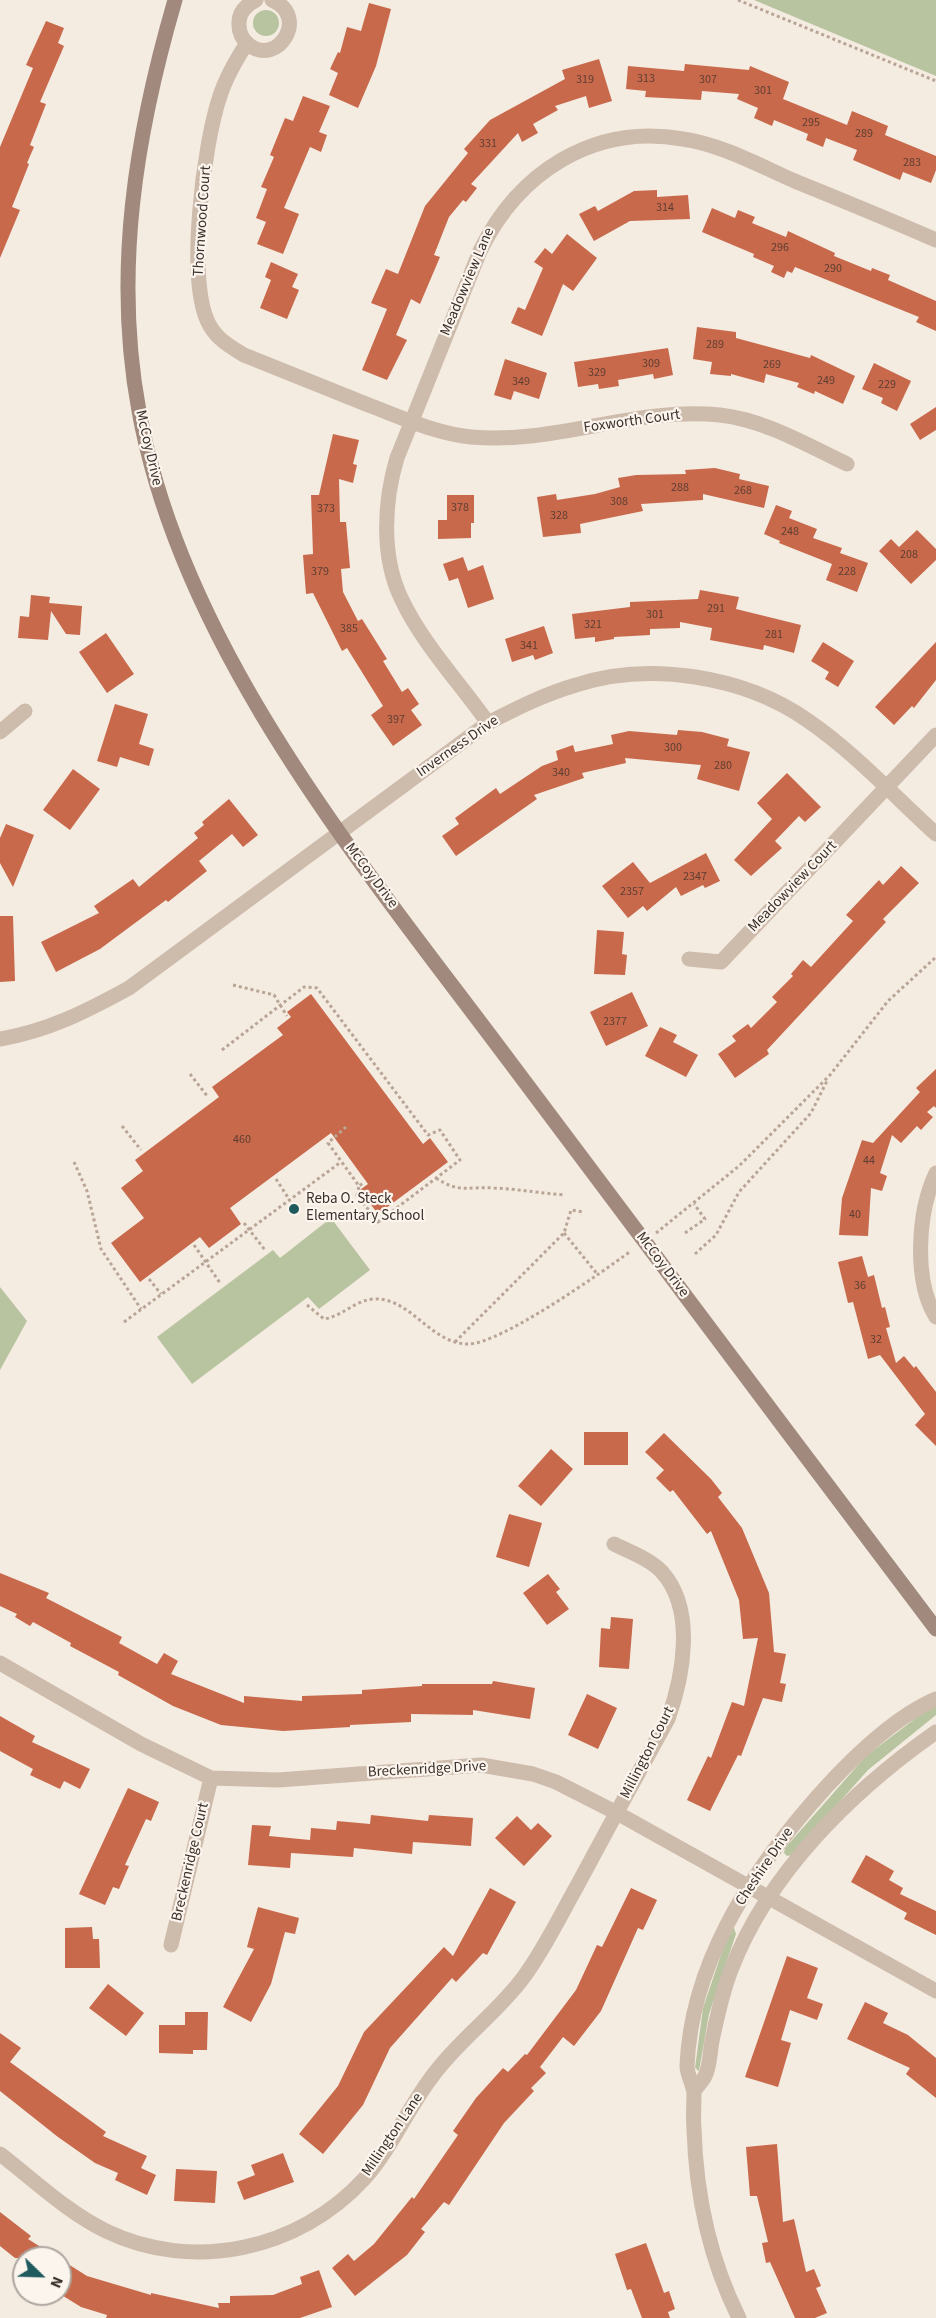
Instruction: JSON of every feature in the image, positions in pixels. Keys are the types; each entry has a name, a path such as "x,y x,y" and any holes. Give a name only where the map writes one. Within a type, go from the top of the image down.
{"street":[{"name":"McCoy Drive","path":"175,0 152,80 135,173 129,249 128,327 139,410 159,494 204,606 248,693 339,833 936,1629"},
{"path":"256,0 247,5 239,20 238,28 247,43 254,48 270,49 284,40 288,33 288,16 284,8 272,0"},
{"name":"Thornwood Court","path":"247,43 230,70 219,97 211,128 202,194 198,274 201,306 210,326 221,341 244,355 410,421"},
{"name":"Meadowview Lane","path":"488,723 425,636 400,597 390,557 386,517 388,496 397,458 410,421 492,226 522,189 577,150 627,138 654,136 706,144 936,240"},
{"name":"Foxworth Court","path":"410,421 470,437 502,438 556,434 676,414 723,415 766,427 847,464"},
{"name":"Inverness Drive","path":"0,1039 46,1028 79,1015 129,988 488,723 536,699 578,684 639,675 697,678 747,691 807,719 936,834"},
{"path":"0,732 25,711"},
{"path":"886,788 936,735"},
{"name":"Meadowview Court","path":"689,959 721,962 886,788"},
{"path":"936,1173 923,1212 920,1242 922,1271 936,1317"},
{"name":"Millington Court","path":"614,1544 647,1560 662,1572 674,1593 683,1628 683,1661 678,1692 668,1719 617,1813"},
{"name":"Breckenridge Drive","path":"0,1663 141,1744 210,1778 289,1779 481,1765 533,1774 556,1782 617,1813 936,1991"},
{"name":"Cheshire Drive","path":"739,2318 727,2295 706,2229 695,2158 694,2091 687,2068 699,1999 714,1954 748,1887 773,1851 826,1786 862,1751 920,1706 936,1699"},
{"name":"Cheshire Drive","path":"694,2091 706,2076 722,1998 731,1970 747,1933 768,1898 828,1823 898,1759 936,1732"},
{"name":"Breckenridge Court","path":"171,1945 210,1778"},
{"name":"Millington Lane","path":"0,2154 88,2221 106,2231 147,2246 189,2252 226,2250 285,2236 331,2209 364,2179 435,2072 523,1978 617,1813"}],"path":[{"path":"738,0 936,81"},
{"path":"690,1208 739,1166 830,1075 888,1001 936,957"},
{"path":"233,985 274,995 287,1016"},
{"path":"222,1050 304,987 317,988 428,1135 440,1130 460,1160 378,1222 357,1195 358,1186 328,1143 346,1127"},
{"path":"190,1074 208,1097"},
{"path":"695,1254 716,1235 739,1192 811,1113 830,1075"},
{"path":"122,1126 141,1150"},
{"path":"74,1162 87,1191 101,1248 142,1309"},
{"path":"124,1322 341,1162"},
{"path":"436,1178 448,1186 463,1190 490,1188 564,1195"},
{"path":"276,1179 289,1199"},
{"path":"358,1186 363,1183"},
{"path":"685,1233 705,1219 694,1204"},
{"path":"455,1342 564,1233 571,1210 584,1212"},
{"path":"244,1223 265,1250"},
{"path":"307,1305 324,1320 337,1317 358,1302 375,1299 392,1301 439,1334 455,1342 468,1344 501,1333 600,1274 564,1233"},
{"path":"194,1245 220,1283"},
{"path":"150,1279 161,1295"}],"green space":[{"path":"754,0 936,0 936,76"},
{"path":"266,10 275,14 279,23 275,32 266,36 257,32 253,23 257,14"},
{"path":"331,1218 370,1270 319,1309 308,1297 192,1384 157,1337 273,1250 280,1258"},
{"path":"0,1287 27,1321 0,1370"},
{"path":"936,1705 936,1715 868,1770 792,1855 787,1856 784,1853 785,1848 866,1756"},
{"path":"730,1928 734,1928 736,1934 709,2014 699,2071 695,2068 703,2008"}],"building":[{"path":"369,3 391,9 376,66 358,108 329,95 338,73 330,69 338,52 340,53 347,27 361,31"},
{"path":"46,21 64,28 58,43 64,46 40,102 46,104 30,145 34,147 27,163 29,164 12,207 20,210 0,258 0,147 33,68 26,65"},
{"path":"599,59 612,101 589,108 586,96 555,106 558,110 533,124 538,133 522,142 518,133 471,184 477,188 466,202 463,200 449,217 434,255 440,257 420,304 411,299 396,335 407,340 387,380 362,370 387,309 371,303 386,269 398,274 425,206 468,153 464,149 490,120 565,79 562,70"},
{"path":"685,64 749,70 750,66 789,82 783,99 847,125 852,111 888,126 885,135 936,156 936,170 931,183 903,172 900,180 853,160 857,150 826,138 823,147 806,140 808,134 774,120 772,126 754,118 758,108 737,99 739,94 702,91 701,100 645,97 646,91 626,89 628,66 684,71"},
{"path":"303,96 330,106 319,132 327,135 321,152 310,147 284,208 299,214 283,254 257,244 266,222 256,218 267,189 261,187 274,157 270,155 285,118 293,121"},
{"path":"657,190 657,197 688,195 690,219 630,221 594,241 579,214 595,206 598,211 634,191"},
{"path":"712,208 735,218 738,210 755,217 752,223 786,237 788,231 835,253 834,256 871,271 872,268 890,275 888,280 936,301 936,331 916,322 919,317 795,267 792,273 787,271 784,278 771,272 774,266 753,257 754,254 702,232"},
{"path":"567,234 597,258 573,291 563,284 542,336 511,323 518,307 525,310 543,268 534,262 545,248 552,254"},
{"path":"271,262 298,274 292,287 299,290 287,319 260,308 271,280 265,277"},
{"path":"697,327 736,332 736,338 810,358 811,355 855,376 843,404 815,391 814,394 797,387 799,383 766,374 764,383 731,374 731,376 710,374 712,362 693,359"},
{"path":"668,348 673,375 654,379 653,374 618,380 619,386 599,389 598,384 578,387 574,362"},
{"path":"505,359 547,373 539,399 514,391 511,400 494,395"},
{"path":"874,363 911,381 897,411 881,403 883,398 862,389"},
{"path":"936,407 936,430 920,440 910,424"},
{"path":"333,434 359,440 353,464 357,465 353,483 339,479 340,522 346,522 350,568 341,569 343,592 358,621 362,619 387,659 383,661 402,692 408,688 419,704 411,710 422,725 393,746 371,715 383,706 347,648 342,651 313,593 306,594 303,555 313,554 311,495 319,495"},
{"path":"715,468 740,474 739,479 769,486 764,508 703,494 703,500 641,504 643,511 580,524 581,533 543,537 537,497 556,494 557,500 595,494 620,487 618,478 636,475 686,474 685,470"},
{"path":"447,495 474,495 474,523 471,523 471,538 438,539 438,520 447,520"},
{"path":"776,505 792,511 789,518 817,529 813,538 842,548 840,553 868,563 857,592 826,580 832,564 779,543 780,541 764,534"},
{"path":"917,530 936,549 936,560 911,584 879,551 891,539 899,547"},
{"path":"463,557 468,571 483,565 494,599 468,608 458,578 449,581 443,564"},
{"path":"700,590 739,597 736,609 801,625 794,653 764,645 763,650 710,640 712,628 680,622 680,628 650,629 650,635 614,637 614,639 595,642 595,637 575,639 572,614 630,607 630,602 698,599"},
{"path":"31,595 50,597 49,603 82,606 80,635 66,634 51,611 48,640 18,638 20,616 29,617"},
{"path":"544,626 553,653 535,660 533,655 512,662 505,639"},
{"path":"106,633 134,674 107,693 79,652"},
{"path":"823,642 854,661 838,687 825,679 829,672 811,661"},
{"path":"936,642 936,680 914,708 912,706 894,725 875,707"},
{"path":"115,704 148,714 139,744 154,749 149,766 120,757 117,767 97,761"},
{"path":"678,730 702,732 729,739 727,746 750,752 739,791 697,779 701,765 625,758 626,763 582,773 584,778 534,795 537,799 456,856 442,836 459,824 455,818 496,788 500,794 542,766 558,760 556,751 573,745 575,752 613,744 611,735 629,731 677,735"},
{"path":"73,769 100,789 70,830 43,810"},
{"path":"787,773 821,807 805,822 799,816 775,841 782,848 751,876 734,860 772,819 757,803"},
{"path":"229,799 258,835 243,847 232,834 199,861 207,871 168,902 166,900 100,949 56,972 41,942 99,913 94,906 133,879 139,887 198,838 194,833 204,825 202,822"},
{"path":"6,824 34,835 13,887 0,863 0,838"},
{"path":"706,853 720,881 705,888 703,885 681,896 676,887 647,911 643,906 628,918 602,886 633,862 650,883"},
{"path":"901,866 919,883 883,919 886,922 767,1050 769,1054 735,1078 718,1054 736,1041 732,1036 748,1024 751,1028 777,1002 772,997 793,976 791,974 803,960 811,967 853,921 846,915 879,880 883,885"},
{"path":"0,916 13,916 15,981 0,982"},
{"path":"597,930 624,932 622,954 627,955 625,975 594,974"},
{"path":"632,992 648,1026 606,1046 590,1012"},
{"path":"311,994 423,1144 430,1138 448,1162 378,1214 360,1190 368,1184 331,1133 230,1208 241,1224 209,1248 200,1237 140,1282 111,1243 144,1218 121,1188 143,1171 135,1160 219,1097 212,1087 283,1035 277,1028 291,1017 287,1012"},
{"path":"660,1027 677,1035 673,1042 698,1055 686,1077 645,1056"},
{"path":"936,1069 936,1108 934,1106 927,1112 933,1117 921,1130 917,1126 901,1143 892,1135 880,1173 887,1176 882,1191 871,1188 868,1236 839,1235 842,1198 862,1140 873,1143 920,1092 916,1088"},
{"path":"862,1256 868,1277 874,1275 882,1308 885,1307 890,1327 886,1328 896,1363 904,1356 914,1368 916,1366 936,1392 936,1446 915,1425 925,1414 880,1355 868,1359 853,1302 848,1303 838,1262"},
{"path":"584,1432 628,1432 628,1465 584,1465"},
{"path":"664,1433 711,1479 722,1493 718,1497 742,1528 769,1593 774,1652 786,1654 780,1683 786,1684 782,1702 763,1698 741,1756 738,1755 710,1811 687,1800 708,1756 711,1758 732,1702 744,1706 758,1638 743,1639 739,1600 711,1531 707,1534 673,1490 670,1492 656,1478 664,1470 645,1452"},
{"path":"551,1449 573,1469 541,1506 518,1486"},
{"path":"509,1514 542,1523 529,1567 496,1557"},
{"path":"0,1573 49,1593 46,1598 122,1637 119,1643 157,1664 164,1653 178,1661 171,1674 244,1703 244,1696 302,1701 302,1696 362,1694 362,1690 422,1686 422,1684 492,1684 493,1681 535,1688 530,1719 473,1710 473,1715 411,1714 411,1722 283,1731 221,1725 173,1706 118,1675 119,1672 70,1646 71,1643 33,1622 30,1626 15,1617 17,1614 0,1606"},
{"path":"548,1574 560,1589 556,1592 569,1609 547,1625 523,1593"},
{"path":"611,1617 633,1619 629,1669 599,1667 601,1628 610,1629"},
{"path":"587,1694 617,1708 598,1749 568,1735"},
{"path":"0,1716 35,1736 32,1742 90,1769 80,1789 64,1781 60,1789 30,1775 33,1769 0,1751"},
{"path":"128,1788 159,1802 151,1821 146,1819 125,1865 129,1866 119,1889 113,1887 105,1905 79,1894"},
{"path":"371,1815 428,1821 429,1815 473,1818 471,1846 413,1842 412,1854 354,1848 353,1857 291,1853 290,1868 248,1865 252,1825 271,1826 269,1836 310,1840 311,1828 336,1830 337,1821 370,1824"},
{"path":"517,1816 531,1830 538,1823 552,1836 524,1866 495,1838"},
{"path":"866,1855 894,1871 889,1880 903,1888 900,1894 936,1911 936,1935 904,1919 907,1913 851,1882"},
{"path":"490,1888 516,1902 487,1955 483,1953 456,1982 452,1978 390,2048 363,2105 323,2154 299,2134 338,2086 364,2032 444,1947 453,1956"},
{"path":"631,1888 657,1900 643,1930 638,1928 601,2011 574,2046 563,2037 540,2067 546,2073 531,2088 534,2091 504,2123 449,2205 444,2202 421,2229 425,2232 407,2255 355,2296 332,2268 348,2254 354,2261 374,2244 412,2197 414,2199 458,2135 453,2131 476,2098 503,2068 508,2072 525,2054 527,2055 576,1990 597,1945 602,1947"},
{"path":"258,1907 299,1918 295,1934 285,1932 271,1984 251,2022 223,2007 254,1949 247,1947"},
{"path":"92,1927 93,1939 99,1939 100,1968 65,1968 65,1928"},
{"path":"787,1956 818,1968 807,1998 823,2004 817,2020 790,2010 781,2040 791,2043 778,2087 745,2077"},
{"path":"108,1984 144,2013 126,2036 89,2008"},
{"path":"865,2002 888,2013 883,2023 908,2035 936,2058 936,2098 906,2074 910,2068 847,2039"},
{"path":"185,2012 208,2012 207,2050 193,2050 193,2054 159,2053 159,2025 185,2025"},
{"path":"0,2033 21,2048 10,2062 106,2132 103,2136 147,2156 141,2168 156,2175 147,2195 115,2180 118,2173 95,2163 0,2091"},
{"path":"777,2144 783,2222 794,2219 806,2272 814,2269 821,2286 816,2288 827,2313 815,2318 795,2318 770,2262 766,2263 762,2243 768,2242 757,2196 750,2196 746,2147"},
{"path":"283,2153 294,2182 244,2200 237,2182 255,2175 251,2165"},
{"path":"176,2169 217,2171 215,2203 174,2201"},
{"path":"0,2212 31,2236 28,2239 39,2246 12,2246 12,2256 0,2246"},
{"path":"646,2243 664,2293 669,2291 675,2309 668,2312 670,2318 642,2318 631,2289 627,2290 615,2254"},
{"path":"72,2267 87,2276 151,2295 151,2293 219,2308 218,2303 230,2303 230,2296 273,2295 302,2284 300,2277 319,2270 332,2307 300,2318 106,2318 107,2315 81,2307 72,2301"}],"place":[{"name":"Reba O. Steck Elementary School","path":"294,1209"}]}
